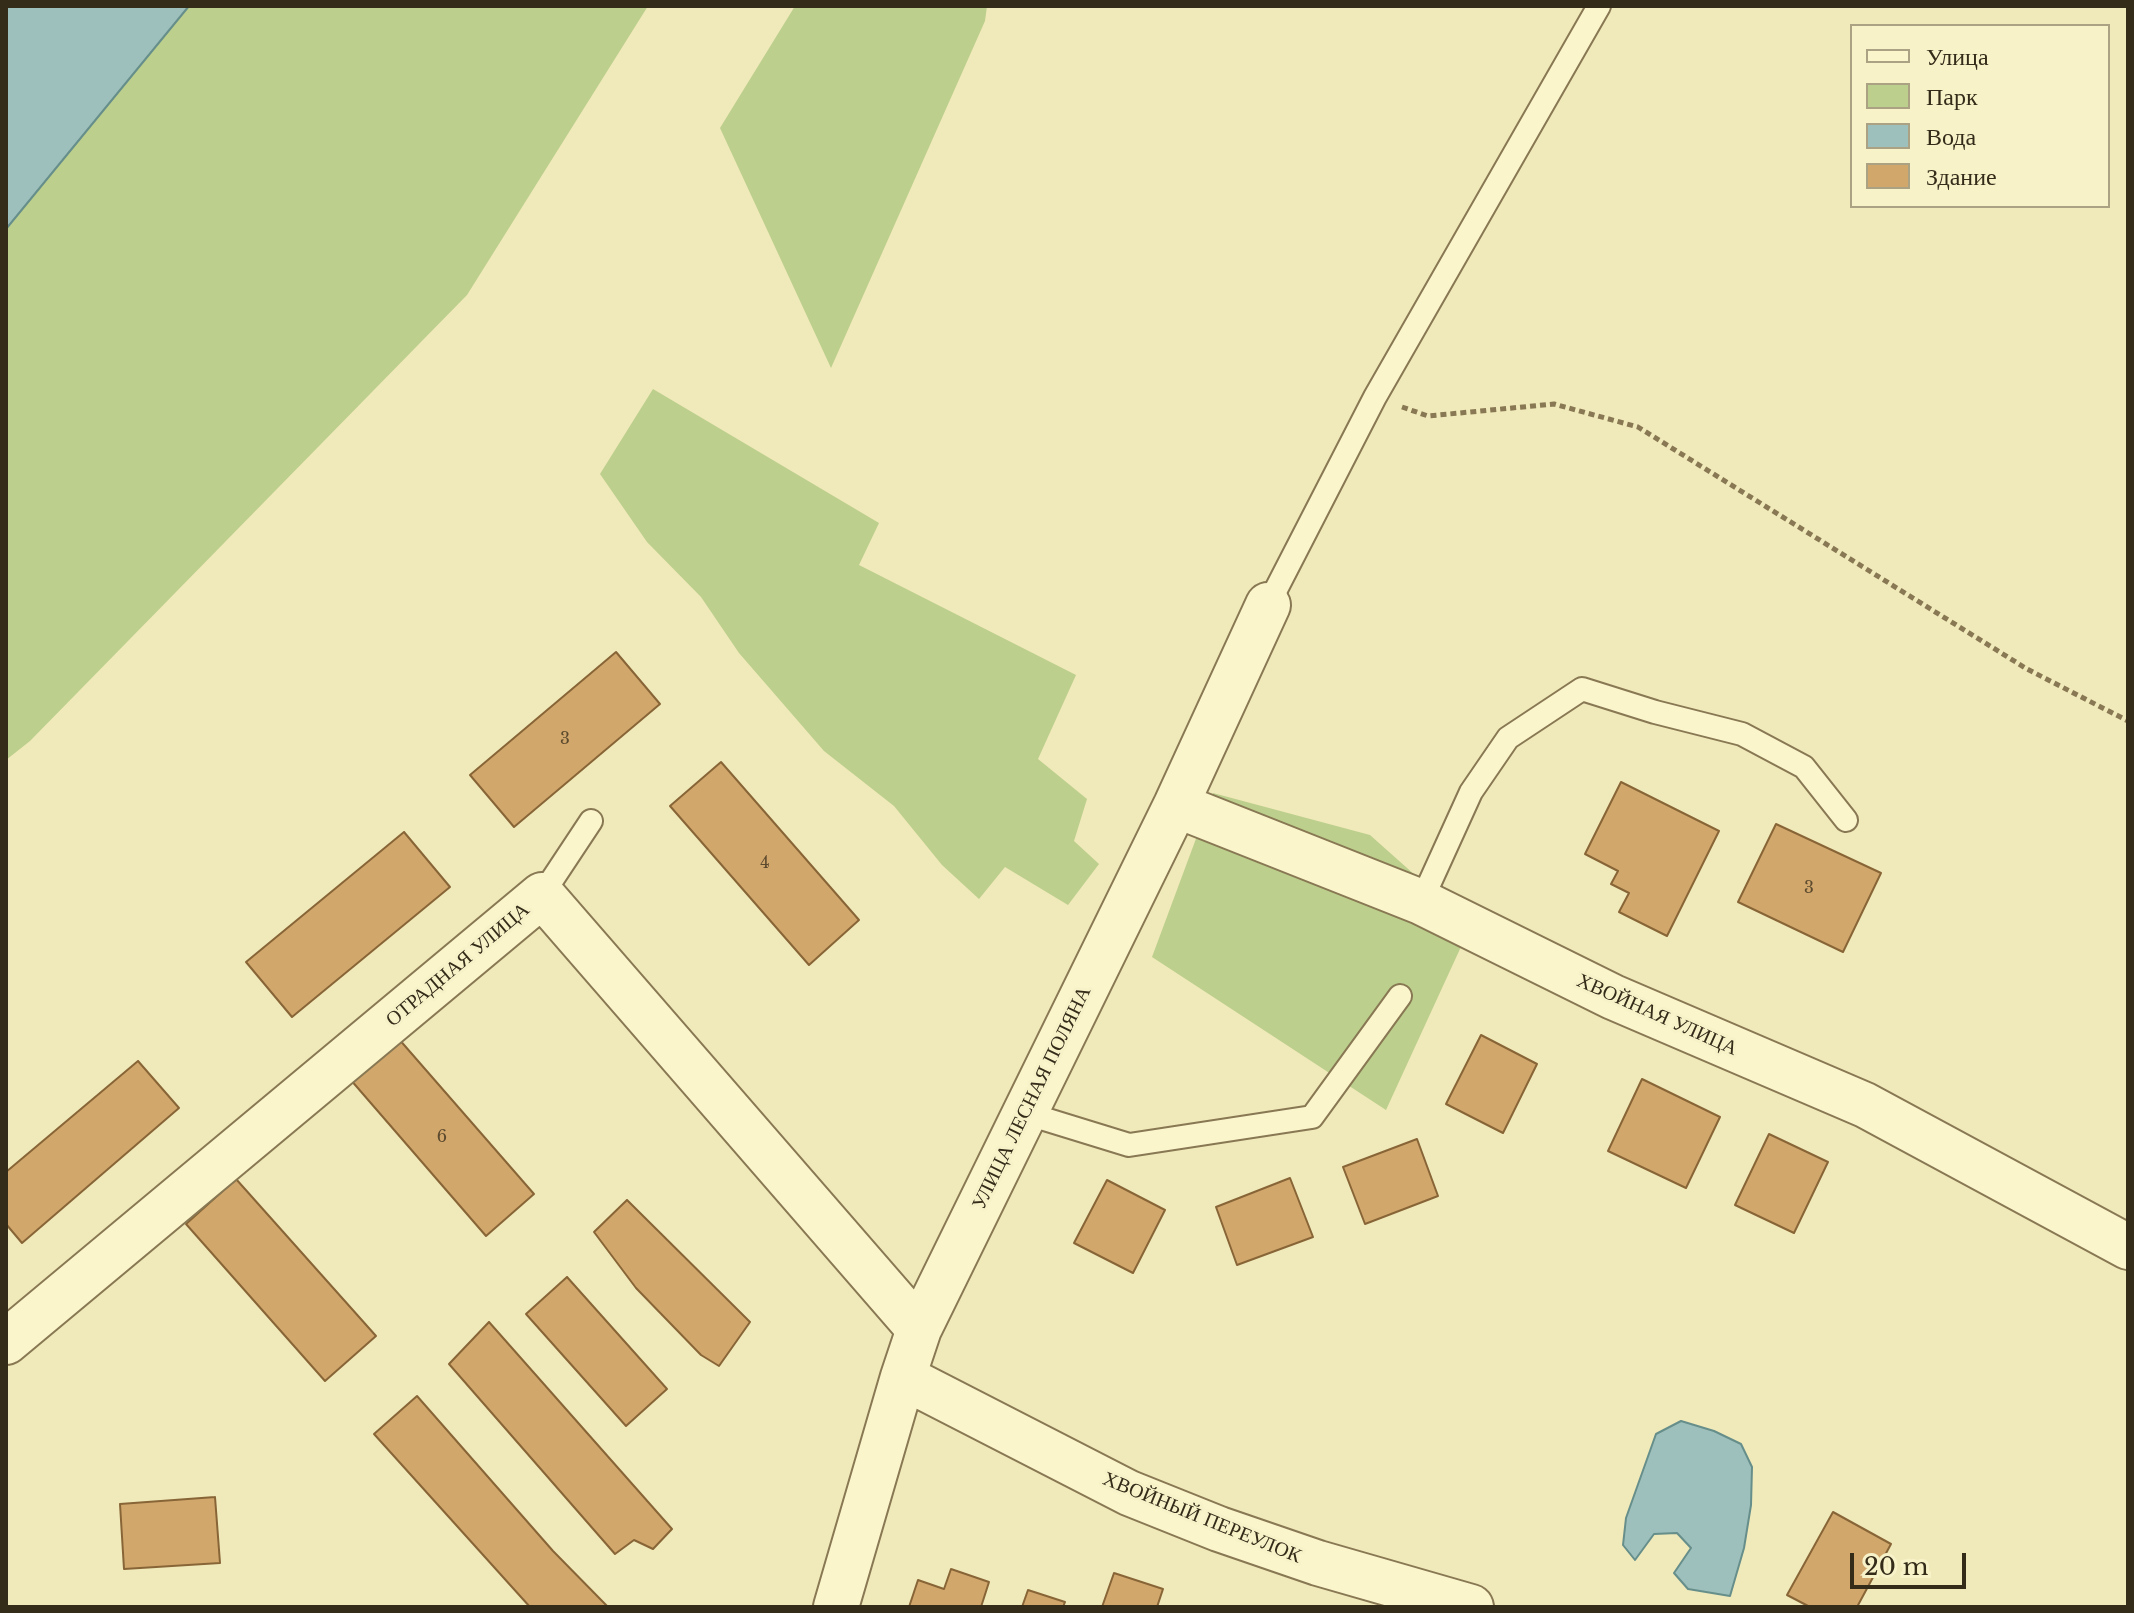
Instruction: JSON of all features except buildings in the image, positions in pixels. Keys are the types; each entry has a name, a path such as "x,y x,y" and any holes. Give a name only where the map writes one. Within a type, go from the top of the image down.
{"street":[{"name":"УЛИЦА ЛЕСНАЯ ПОЛЯНА","path":"836,1607 919,1329 1176,805 1268,605"},
{"name":"ХВОЙНАЯ УЛИЦА","path":"1176,805 1421,902 1613,997 1865,1105 2128,1247"},
{"name":"ОТРАДНАЯ УЛИЦА","path":"6,1342 542,895 919,1329"},
{"name":"ХВОЙНЫЙ ПЕРЕУЛОК","path":"903,1377 1129,1493 1219,1529 1318,1563 1471,1607"}],"lane":[{"path":"1268,605 1375,397 1599,6"},
{"path":"1421,902 1471,792 1508,738 1582,689 1742,734 1804,767 1846,820"},
{"path":"542,895 591,821"},
{"path":"1025,1113 1129,1145 1312,1117 1400,996"}],"path":[{"path":"1375,397 1428,416 1554,404 1638,427 2027,669 2128,721"}],"green space":[{"path":"189,6 648,6 467,295 30,741 6,760 6,229"},
{"path":"795,6 987,6 985,21 831,368 720,128"},
{"path":"653,389 879,523 859,565 1076,675 1038,759 1087,799 1074,841 1099,864 1068,905 1005,867 979,899 942,865 894,806 824,751 739,653 701,597 647,542 600,474"},
{"path":"1213,793 1370,835 1471,925 1386,1110 1152,957"}],"water":[{"path":"6,6 189,6 6,229"},
{"path":"1681,1421 1714,1431 1741,1444 1752,1467 1751,1505 1744,1548 1730,1596 1688,1589 1674,1573 1691,1548 1677,1533 1654,1534 1635,1560 1623,1545 1626,1518 1656,1434"}]}
